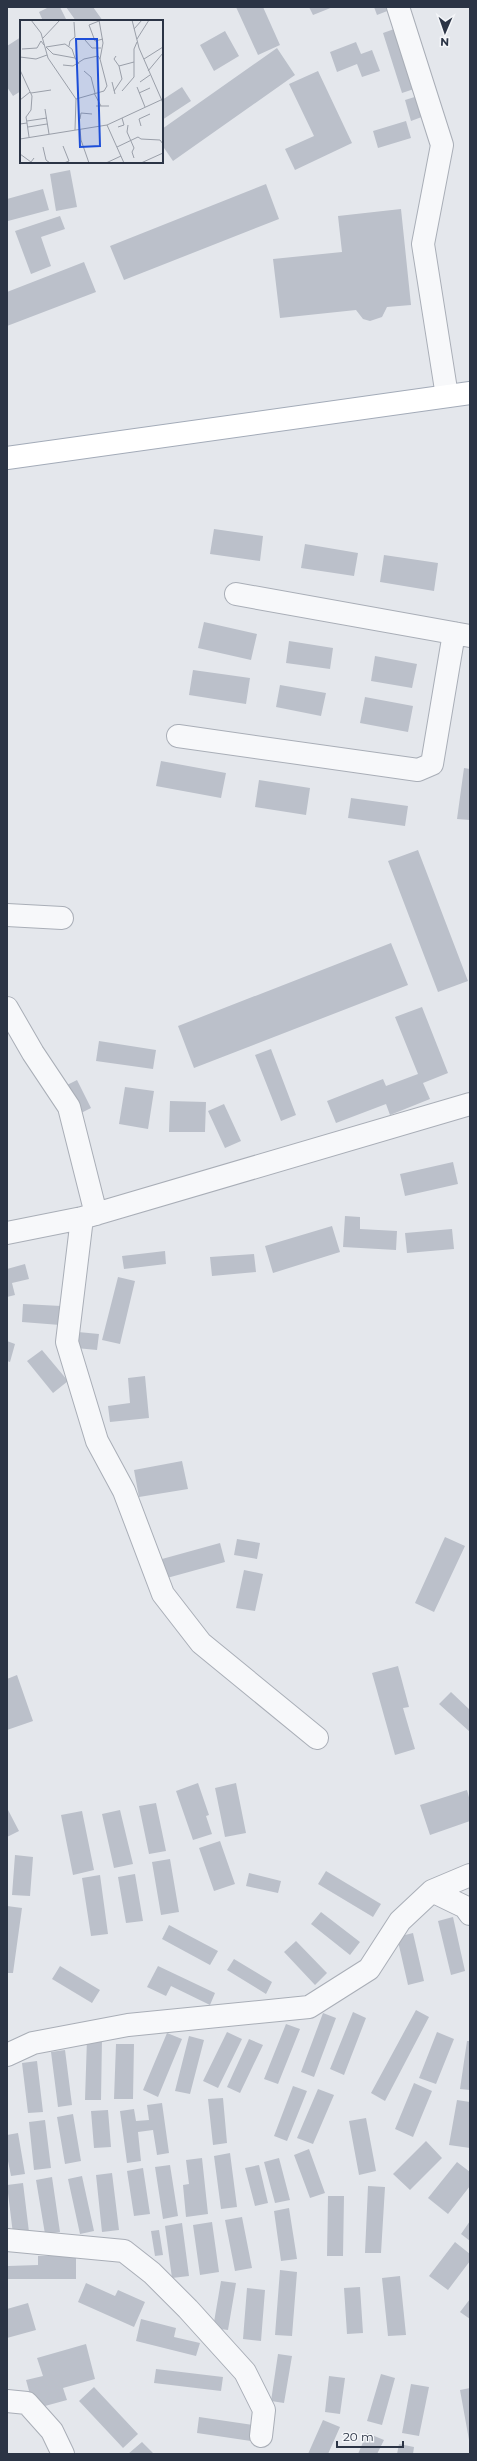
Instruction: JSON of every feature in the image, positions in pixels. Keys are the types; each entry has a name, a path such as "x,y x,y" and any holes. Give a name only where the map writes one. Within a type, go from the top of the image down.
{"main road":[{"path":"7,458 470,393"}],"street":[{"path":"398,7 442,145 423,244 447,396"},
{"path":"178,736 418,770 432,764 462,634 236,594"},
{"path":"7,915 62,918"},
{"path":"7,1008 33,1053 69,1107 89,1216 67,1342 97,1441 124,1491 163,1594 201,1643 317,1738"},
{"path":"7,1233 89,1216 470,1104"},
{"path":"7,2055 33,2043 128,2025 309,2007 369,1969 400,1921 432,1891 470,1875"},
{"path":"432,1891 465,1907 470,1914"},
{"path":"7,2240 124,2251 152,2273 188,2309 245,2372 264,2410 261,2436"},
{"path":"7,2401 26,2403 52,2431 63,2454"}],"building":[{"path":"49,7 60,7 66,20 43,20 39,12"},
{"path":"66,7 93,7 102,20 75,20"},
{"path":"236,7 263,7 280,45 258,55"},
{"path":"309,7 333,7 313,15"},
{"path":"374,7 394,7 395,8 377,15"},
{"path":"400,27 420,87 402,93 383,33"},
{"path":"225,31 239,56 214,71 200,45"},
{"path":"20,38 20,92 13,96 7,87 7,46"},
{"path":"356,42 361,54 372,50 380,71 362,77 357,64 337,72 330,52"},
{"path":"277,48 295,75 173,161 163,146 163,128"},
{"path":"318,71 352,143 295,170 285,149 314,136 289,84"},
{"path":"182,87 191,101 163,119 163,99"},
{"path":"421,95 427,115 411,121 405,100"},
{"path":"406,121 411,138 378,148 373,131"},
{"path":"70,170 77,207 56,211 50,174"},
{"path":"266,184 279,219 124,280 110,246"},
{"path":"43,189 49,210 8,221 7,199"},
{"path":"401,209 411,305 387,307 382,317 370,321 363,319 356,310 280,318 273,259 342,252 338,216"},
{"path":"60,216 65,229 41,237 51,266 31,274 15,231"},
{"path":"84,262 96,292 7,326 7,292"},
{"path":"214,529 263,536 260,561 210,554"},
{"path":"305,544 358,553 354,576 301,568"},
{"path":"384,555 438,563 434,591 380,582"},
{"path":"204,622 257,634 251,660 198,648"},
{"path":"289,641 333,648 330,669 286,663"},
{"path":"375,656 417,664 412,688 371,681"},
{"path":"193,670 250,678 246,704 189,695"},
{"path":"280,685 326,693 321,716 276,707"},
{"path":"365,697 413,706 408,732 360,723"},
{"path":"161,761 226,773 221,798 156,786"},
{"path":"464,768 470,769 470,820 457,819"},
{"path":"259,780 310,788 306,815 255,807"},
{"path":"351,798 408,806 405,826 348,818"},
{"path":"418,850 468,981 438,992 388,861"},
{"path":"391,943 408,985 194,1068 178,1026"},
{"path":"422,1007 448,1073 423,1083 430,1099 390,1115 386,1104 336,1123 327,1101 383,1079 386,1086 418,1074 395,1017"},
{"path":"99,1041 156,1050 153,1069 96,1061"},
{"path":"271,1049 296,1115 281,1121 255,1055"},
{"path":"77,1080 91,1108 77,1115 63,1087"},
{"path":"125,1087 154,1091 148,1129 119,1124"},
{"path":"170,1101 206,1102 205,1132 169,1132"},
{"path":"224,1104 241,1141 225,1148 208,1111"},
{"path":"453,1162 458,1184 405,1196 400,1174"},
{"path":"345,1216 360,1217 360,1229 397,1231 396,1250 343,1247"},
{"path":"332,1226 340,1252 273,1273 265,1246"},
{"path":"452,1229 454,1249 407,1253 405,1233"},
{"path":"165,1251 166,1264 124,1269 122,1256"},
{"path":"254,1254 256,1272 212,1276 210,1257"},
{"path":"25,1264 29,1279 12,1283 15,1295 7,1297 7,1269"},
{"path":"118,1277 135,1281 120,1344 102,1340"},
{"path":"23,1304 61,1306 60,1325 22,1322"},
{"path":"78,1332 99,1334 97,1350 76,1348"},
{"path":"7,1341 15,1344 10,1362 7,1361"},
{"path":"42,1350 68,1381 53,1393 27,1361"},
{"path":"145,1376 149,1418 110,1422 108,1406 130,1403 128,1378"},
{"path":"182,1461 188,1489 139,1497 134,1470"},
{"path":"445,1537 465,1546 434,1612 415,1603"},
{"path":"237,1539 260,1543 257,1559 234,1555"},
{"path":"220,1543 225,1562 167,1578 162,1559"},
{"path":"244,1570 263,1574 255,1611 236,1608"},
{"path":"398,1666 409,1707 403,1708 415,1749 395,1755 372,1673"},
{"path":"17,1675 33,1721 7,1730 7,1679"},
{"path":"451,1692 470,1710 470,1732 439,1704"},
{"path":"198,1783 209,1815 206,1816 212,1834 193,1840 176,1791"},
{"path":"236,1783 246,1833 225,1837 215,1788"},
{"path":"467,1790 470,1801 470,1821 430,1835 420,1805"},
{"path":"156,1803 166,1851 149,1854 139,1806"},
{"path":"7,1808 19,1831 7,1837"},
{"path":"120,1810 133,1864 114,1868 102,1814"},
{"path":"82,1811 94,1870 73,1875 61,1815"},
{"path":"220,1841 235,1884 214,1891 199,1848"},
{"path":"15,1855 33,1857 30,1896 12,1895"},
{"path":"170,1859 179,1912 161,1915 152,1862"},
{"path":"326,1871 381,1904 373,1917 318,1884"},
{"path":"249,1873 281,1881 278,1893 246,1886"},
{"path":"135,1874 143,1921 126,1923 118,1877"},
{"path":"100,1875 108,1934 91,1936 82,1878"},
{"path":"7,1906 22,1908 13,1973 7,1973"},
{"path":"321,1912 360,1942 350,1955 311,1924"},
{"path":"453,1917 465,1971 451,1975 438,1921"},
{"path":"169,1925 218,1951 210,1965 162,1939"},
{"path":"413,1933 424,1981 408,1985 397,1937"},
{"path":"296,1941 327,1973 315,1985 284,1952"},
{"path":"234,1959 272,1982 266,1994 227,1970"},
{"path":"60,1966 100,1990 92,2003 52,1979"},
{"path":"158,1966 215,1993 210,2005 171,1986 166,1996 147,1987"},
{"path":"416,2010 429,2017 385,2101 371,2093"},
{"path":"353,2012 366,2018 344,2075 330,2069"},
{"path":"323,2013 336,2018 314,2077 301,2072"},
{"path":"286,2024 300,2029 278,2084 264,2079"},
{"path":"227,2032 242,2039 218,2088 203,2081"},
{"path":"437,2032 454,2039 436,2084 419,2078"},
{"path":"167,2033 182,2039 158,2097 143,2090"},
{"path":"189,2036 204,2040 190,2094 175,2091"},
{"path":"87,2038 102,2038 101,2100 85,2100"},
{"path":"249,2039 263,2045 240,2093 227,2087"},
{"path":"467,2041 470,2041 470,2090 460,2089"},
{"path":"116,2044 134,2044 133,2099 114,2099"},
{"path":"65,2050 72,2105 58,2107 51,2052"},
{"path":"37,2061 43,2112 28,2113 22,2063"},
{"path":"414,2083 432,2091 413,2137 395,2129"},
{"path":"293,2086 307,2091 287,2141 274,2136"},
{"path":"318,2089 334,2095 313,2144 297,2138"},
{"path":"223,2098 227,2143 213,2145 208,2099"},
{"path":"457,2100 470,2102 470,2148 449,2145"},
{"path":"162,2103 169,2153 157,2155 153,2130 138,2132 141,2161 127,2163 120,2111 134,2109 136,2121 149,2120 147,2105"},
{"path":"108,2110 111,2147 94,2148 91,2111"},
{"path":"73,2114 81,2161 65,2164 57,2117"},
{"path":"366,2118 376,2171 359,2175 349,2121"},
{"path":"45,2120 51,2168 34,2170 29,2122"},
{"path":"18,2133 25,2174 11,2176 7,2156 7,2135"},
{"path":"426,2141 442,2158 410,2190 393,2174"},
{"path":"309,2149 325,2193 310,2198 294,2155"},
{"path":"230,2153 237,2207 221,2209 214,2156"},
{"path":"202,2158 208,2214 186,2217 183,2185 189,2184 186,2160"},
{"path":"279,2158 290,2200 275,2203 264,2162"},
{"path":"457,2162 470,2172 470,2186 448,2214 428,2198"},
{"path":"170,2165 178,2216 163,2219 155,2167"},
{"path":"259,2165 268,2203 255,2206 245,2168"},
{"path":"143,2168 150,2214 134,2216 127,2171"},
{"path":"112,2173 119,2230 102,2232 96,2175"},
{"path":"82,2176 94,2231 80,2234 68,2179"},
{"path":"52,2177 60,2232 45,2234 36,2180"},
{"path":"23,2183 29,2232 13,2234 7,2185"},
{"path":"368,2186 385,2187 381,2253 365,2253"},
{"path":"328,2196 344,2196 343,2256 327,2256"},
{"path":"289,2208 297,2259 281,2261 274,2211"},
{"path":"242,2217 252,2268 235,2271 225,2220"},
{"path":"470,2221 470,2241 461,2234"},
{"path":"212,2222 219,2272 200,2275 193,2225"},
{"path":"182,2223 189,2276 172,2278 165,2226"},
{"path":"159,2230 163,2255 155,2256 151,2231"},
{"path":"455,2242 470,2254 470,2261 448,2290 429,2276"},
{"path":"38,2256 76,2256 76,2279 8,2279 8,2266 38,2265"},
{"path":"280,2270 297,2272 292,2336 275,2335"},
{"path":"400,2276 406,2335 388,2336 382,2278"},
{"path":"221,2281 236,2283 228,2330 213,2328"},
{"path":"86,2283 115,2296 118,2290 145,2302 134,2327 78,2302"},
{"path":"360,2287 363,2333 347,2334 344,2288"},
{"path":"247,2288 265,2290 261,2341 243,2339"},
{"path":"470,2299 470,2319 460,2312"},
{"path":"28,2303 36,2330 7,2338 7,2309"},
{"path":"141,2319 176,2328 174,2337 200,2343 196,2356 136,2341"},
{"path":"86,2344 95,2379 63,2388 67,2400 34,2409 26,2380 43,2376 37,2358"},
{"path":"278,2354 292,2356 284,2403 271,2401"},
{"path":"156,2369 223,2377 221,2391 154,2383"},
{"path":"381,2374 395,2378 382,2425 367,2421"},
{"path":"329,2376 345,2378 340,2414 325,2412"},
{"path":"411,2384 429,2387 419,2436 402,2433"},
{"path":"94,2387 138,2434 123,2448 79,2401"},
{"path":"470,2388 470,2440 469,2440 460,2390"},
{"path":"199,2417 253,2425 251,2441 197,2433"},
{"path":"323,2420 340,2427 328,2454 308,2454"},
{"path":"367,2433 384,2440 377,2454 358,2454"},
{"path":"142,2442 154,2454 128,2454"},
{"path":"399,2444 414,2447 413,2454 397,2454"}]}
